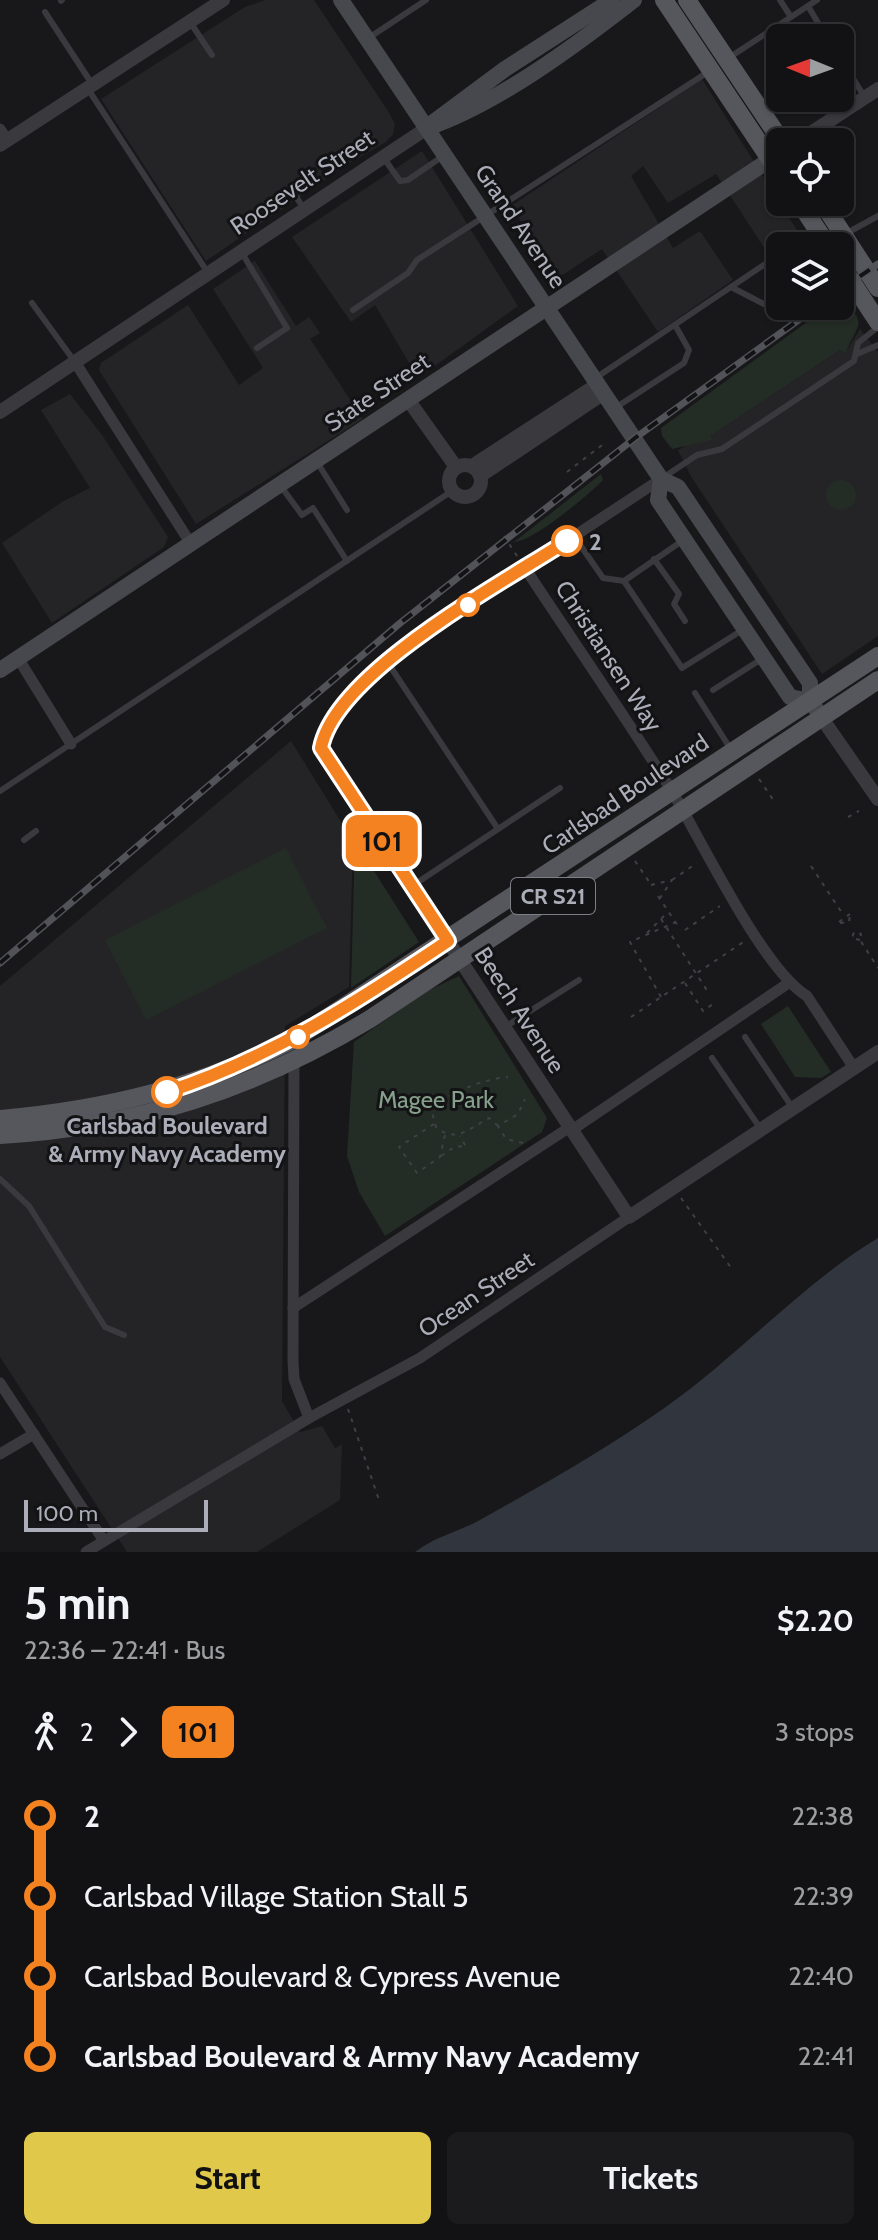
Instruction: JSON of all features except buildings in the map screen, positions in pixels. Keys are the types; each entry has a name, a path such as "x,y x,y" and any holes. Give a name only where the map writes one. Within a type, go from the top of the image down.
{"main road":[{"name":"Grand Avenue","path":"341,0 661,479 678,487 744,582 810,683 810,701 821,717"},
{"path":"427,128 505,69 612,0"},
{"name":"Roosevelt Street","path":"427,128 456,118 507,87 634,0"},
{"path":"664,0 766,147"},
{"path":"687,0 773,128"},
{"name":"State Street","path":"0,670 409,401 546,306 766,169"},
{"path":"808,216 822,232"},
{"path":"854,261 878,288"},
{"path":"854,286 878,325"},
{"name":"Grand Avenue","path":"661,479 658,500 790,697 810,701"},
{"name":"Carlsbad Boulevard","path":"0,1119 65,1113 164,1093 211,1078 293,1040 878,656"},
{"name":"Carlsbad Boulevard","path":"0,1135 73,1130 134,1118 240,1085 294,1062 370,1019 680,809 878,680"}],"street":[{"path":"2,138 223,0"},
{"path":"819,128 878,89"},
{"name":"Roosevelt Street","path":"0,412 427,128"},
{"path":"75,362 191,544"},
{"path":"409,401 456,467 476,471 599,386"},
{"path":"456,467 449,479 452,491 462,497 472,495 480,487 476,471"},
{"path":"321,748 324,730 335,710 386,660 661,479"},
{"name":"Christiansen Way","path":"525,568 671,791 756,933 790,982 807,996 854,1068"},
{"path":"18,658 71,744"},
{"name":"Grand Avenue","path":"821,717 878,799"},
{"name":"Beech Avenue","path":"321,748 629,1217"},
{"path":"293,1308 571,1129 790,982"},
{"path":"293,1040 294,1379 309,1418"},
{"name":"Ocean Street","path":"86,1552 309,1418 420,1358 878,1052"},
{"path":"0,1383 104,1541"},
{"path":"0,1454 34,1434"}],"lane":[{"path":"367,39 426,0"},
{"path":"780,0 791,17"},
{"path":"727,59 817,0"},
{"path":"808,6 819,24"},
{"path":"45,12 208,273"},
{"path":"189,21 212,55"},
{"path":"353,310 408,273 417,260 711,70"},
{"path":"854,80 865,98"},
{"path":"383,157 400,181 408,180 445,155"},
{"path":"291,189 304,210"},
{"path":"850,232 878,216"},
{"path":"813,232 817,229"},
{"path":"241,252 287,328 257,348"},
{"path":"599,386 675,325 766,263"},
{"path":"731,287 766,303"},
{"path":"32,303 75,362"},
{"path":"615,408 684,363 689,350 675,325"},
{"path":"661,479 697,455 722,449 854,361 858,343 878,325"},
{"path":"857,354 878,345"},
{"path":"317,462 347,510"},
{"path":"280,484 302,515 313,508 347,561"},
{"path":"0,791 452,491"},
{"path":"574,536 603,578 624,581 685,539"},
{"path":"654,559 679,594 674,604 685,621"},
{"path":"624,581 682,668 745,628"},
{"path":"713,690 764,658"},
{"path":"386,660 498,829"},
{"path":"695,693 732,751"},
{"path":"412,886 560,788"},
{"path":"24,840 36,831"},
{"path":"505,1027 579,980"},
{"path":"745,1037 793,1108"},
{"path":"712,1058 760,1130"},
{"path":"0,1179 29,1206 105,1327 124,1335"}],"path":[{"path":"567,472 606,442"},
{"path":"504,536 525,568"},
{"path":"749,764 774,801"},
{"path":"848,817 859,811"},
{"path":"626,846 652,886 672,880 708,857"},
{"path":"811,866 844,916"},
{"path":"672,880 659,897 680,929"},
{"path":"685,930 733,898"},
{"path":"647,934 668,911"},
{"path":"848,923 850,914 838,921 848,923 854,932 861,934 860,940 878,968"},
{"path":"661,919 708,992"},
{"path":"661,997 630,942 676,922"},
{"path":"854,932 852,938 860,940"},
{"path":"631,1017 756,933"},
{"path":"673,938 679,934"},
{"path":"647,983 652,981"},
{"path":"685,982 703,1011 713,1004"},
{"path":"508,1077 490,1078 442,1100 432,1112 434,1124 445,1133 459,1135 489,1118 506,1139 524,1143"},
{"path":"498,1126 518,1114 525,1099"},
{"path":"434,1124 399,1147 417,1173 456,1146 466,1147 459,1135"},
{"path":"440,1157 445,1133"},
{"path":"673,1187 732,1269"},
{"path":"344,1401 379,1500"}],"shaded area":[{"path":"265,0 314,0 388,111 395,124 393,134 386,142 346,165 206,261 101,99 245,7"},
{"path":"702,79 766,181 766,216 788,216 798,232 766,232 766,250 716,174 668,203 643,166 631,176 673,248 700,231 733,280 658,332 602,249 558,278 511,206"},
{"path":"422,151 518,306 418,378 375,305 351,322 292,237"},
{"path":"255,261 296,326 309,317 320,333 310,339 363,419 196,524 99,370 101,363 188,305 239,385 263,368 213,289"},
{"path":"860,329 878,352 878,636 822,674 692,478 678,450 690,443 711,440 709,436 840,350 846,352"},
{"path":"70,394 102,435 168,537 164,547 52,623 2,543 62,502 90,488 41,410"},
{"path":"291,741 353,841 349,987 285,1026 282,1401 300,1432 322,1426 335,1448 342,1444 340,1500 257,1552 127,1552 0,1357 0,986"},
{"path":"878,1238 878,1552 415,1552 503,1507 641,1424 718,1367 795,1299"}],"green space":[{"path":"855,314 857,329 846,353 840,350 710,436 712,440 672,449 662,436 661,428 810,320 854,320"},
{"path":"601,474 603,480 560,517 523,540 514,542"},
{"path":"841,480 852,484 856,495 852,506 841,510 830,506 826,495 830,484"},
{"path":"355,841 419,942 351,988"},
{"path":"286,848 327,928 146,1020 105,940"},
{"name":"Magee Park","path":"459,976 547,1118 542,1132 385,1236 359,1192 347,1156 354,1042 425,992"},
{"path":"788,1006 831,1072 821,1078 795,1077 761,1024"}],"railway":[{"path":"854,280 878,264"},
{"path":"0,963 399,624 635,438 799,320"}],"bus line":[{"name":"101","path":"167,1092 211,1078 293,1040 448,941 321,748 324,730 335,710 380,664 567,541"}],"place":[{"name":"2","path":"567,541"},
{"name":"Carlsbad Boulevard & Army Navy Academy","path":"167,1092"}]}
